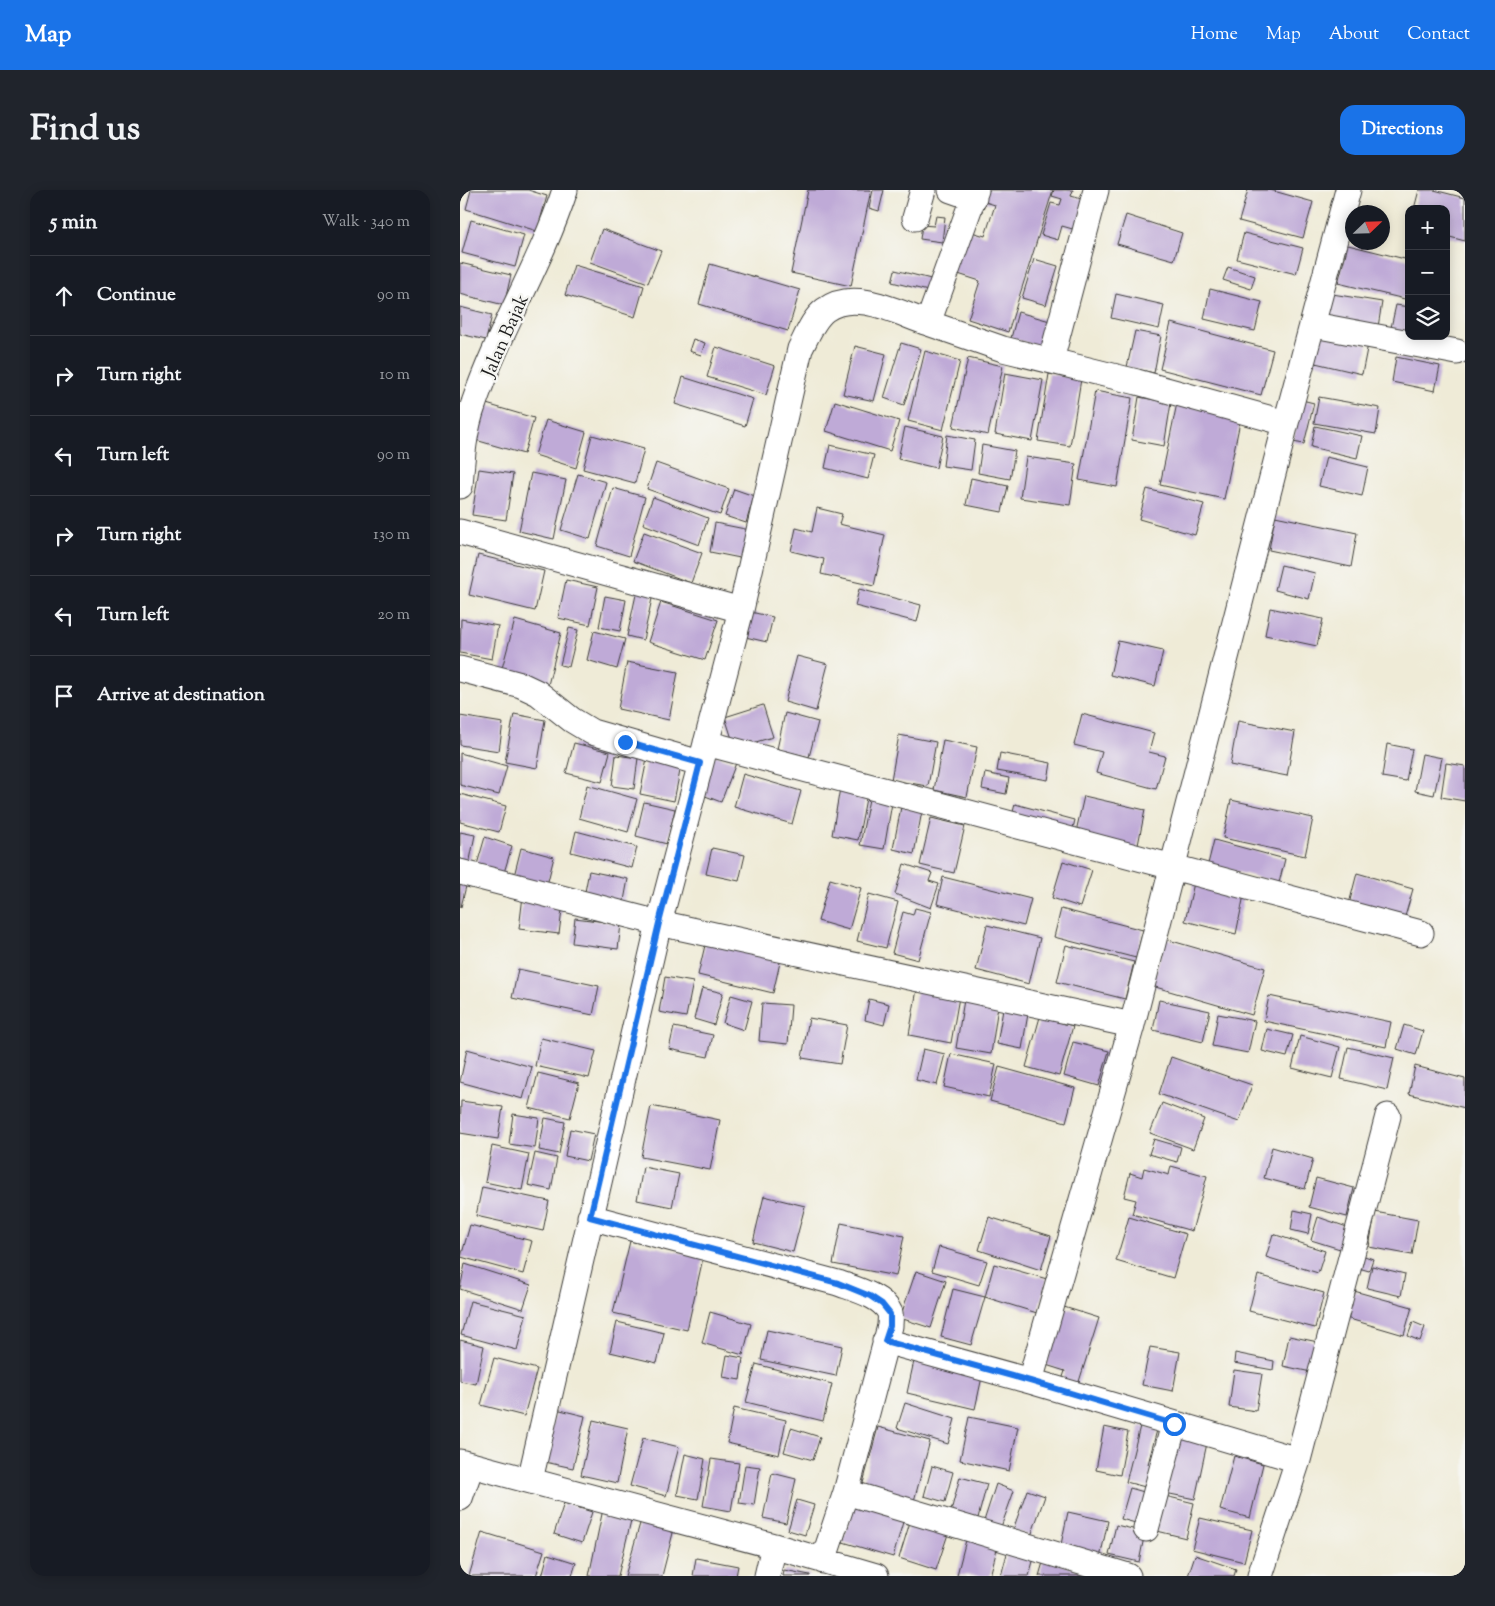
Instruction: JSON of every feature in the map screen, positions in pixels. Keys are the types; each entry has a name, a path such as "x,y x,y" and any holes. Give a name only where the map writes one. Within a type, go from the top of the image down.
{"street":[{"name":"Jalan Bajak","path":"460,486 464,443 473,404 553,228 565,190"},
{"path":"915,218 923,190"},
{"path":"1051,360 1096,190"},
{"path":"1030,1381 1132,1025 1286,423 1314,324 1348,190"},
{"path":"928,323 967,193"},
{"path":"530,1480 659,923 741,610 800,349 814,323 825,310 844,300 862,301 1003,349 1051,360 1286,423"},
{"path":"1314,324 1457,352"},
{"path":"460,532 741,610"},
{"path":"460,669 529,689 592,732 703,753 1171,868 1421,933"},
{"path":"460,872 659,923 1132,1025"},
{"path":"1260,1576 1298,1460 1388,1116"},
{"path":"590,1217 838,1283 870,1296 882,1304 890,1314 890,1326 846,1492 823,1561"},
{"path":"885,1341 1030,1381 1298,1460"},
{"path":"1146,1529 1174,1424"},
{"path":"460,1498 465,1464 774,1546 876,1576"},
{"path":"846,1492 1128,1576"},
{"path":"768,1576 774,1546"}],"building":[{"path":"471,190 528,190 547,196 537,231 466,209"},
{"path":"808,190 871,190 851,286 791,273"},
{"path":"873,190 884,190 879,211 869,208"},
{"path":"985,190 1053,190 1008,332 968,319 980,281 952,272 965,230 985,236 995,205 982,201"},
{"path":"1054,190 1073,190 1071,196 1085,200 1076,230 1062,226 1058,240 1041,235 1051,203 1060,205 1062,199 1052,196"},
{"path":"1248,190 1270,190 1313,202 1303,238 1239,221"},
{"path":"1419,190 1434,190 1465,198 1465,241 1450,237 1450,205 1415,205"},
{"path":"1126,215 1182,233 1174,260 1117,244"},
{"path":"936,216 945,217 942,242 920,239 922,225 934,226"},
{"path":"471,220 524,235 515,267 462,253"},
{"path":"602,229 661,251 648,283 590,262"},
{"path":"1244,233 1303,248 1296,274 1237,259"},
{"path":"1347,250 1368,250 1405,259 1405,299 1338,283"},
{"path":"1034,259 1058,266 1046,305 1022,298"},
{"path":"460,263 511,275 504,305 460,294"},
{"path":"710,264 800,290 788,331 699,304"},
{"path":"574,265 644,286 635,317 565,295"},
{"path":"1228,267 1255,276 1251,289 1223,280"},
{"path":"895,270 931,279 928,291 892,282"},
{"path":"1210,289 1262,302 1255,331 1204,319"},
{"path":"1326,293 1382,302 1378,327 1322,318"},
{"path":"1116,294 1164,305 1159,329 1111,318"},
{"path":"1396,305 1405,306 1405,335 1390,332"},
{"path":"460,307 492,315 486,340 460,334"},
{"path":"1018,312 1050,321 1042,347 1011,338"},
{"path":"1171,323 1273,350 1261,395 1160,369"},
{"path":"1135,331 1161,336 1154,373 1127,367"},
{"path":"1317,333 1368,344 1362,374 1311,362"},
{"path":"693,339 705,343 701,355 689,351"},
{"path":"901,343 921,349 904,405 884,398"},
{"path":"855,346 886,354 874,401 843,394"},
{"path":"716,347 775,366 766,395 707,377"},
{"path":"925,351 960,361 943,430 908,421"},
{"path":"1396,357 1440,366 1435,391 1392,382"},
{"path":"968,358 1003,366 988,435 953,427"},
{"path":"1005,373 1043,380 1032,441 995,434"},
{"path":"1049,374 1081,379 1070,446 1038,441"},
{"path":"683,377 753,399 745,426 675,404"},
{"path":"1095,391 1132,398 1117,487 1079,480"},
{"path":"1139,397 1171,403 1164,446 1132,440"},
{"path":"1319,397 1380,408 1376,434 1314,423"},
{"path":"1302,400 1314,403 1304,444 1293,442"},
{"path":"835,401 899,421 890,451 826,431"},
{"path":"483,403 534,418 524,454 472,439"},
{"path":"1177,403 1241,417 1224,499 1160,485"},
{"path":"546,420 586,432 576,468 535,455"},
{"path":"1315,426 1362,436 1357,458 1311,447"},
{"path":"905,427 943,436 936,468 898,459"},
{"path":"592,435 644,449 635,483 583,469"},
{"path":"947,435 975,440 971,470 943,466"},
{"path":"830,445 874,455 868,479 825,468"},
{"path":"982,445 1015,451 1010,479 978,473"},
{"path":"1026,457 1076,464 1070,505 1020,498"},
{"path":"1326,457 1368,467 1362,496 1319,486"},
{"path":"656,463 729,489 720,515 647,489"},
{"path":"479,469 513,474 506,520 472,515"},
{"path":"531,473 566,480 554,539 519,531"},
{"path":"578,474 606,482 590,539 561,530"},
{"path":"971,478 1008,486 1002,512 966,505"},
{"path":"613,488 645,497 629,556 597,546"},
{"path":"734,489 754,496 746,523 725,516"},
{"path":"1147,489 1204,504 1195,535 1139,519"},
{"path":"653,497 708,518 699,545 643,524"},
{"path":"817,508 842,514 839,524 885,535 874,586 821,574 824,559 791,551 796,528 812,532"},
{"path":"1275,516 1357,533 1351,567 1269,550"},
{"path":"715,523 750,530 745,559 710,552"},
{"path":"644,532 702,553 691,583 633,561"},
{"path":"478,555 544,571 535,611 469,595"},
{"path":"1281,565 1315,573 1309,599 1275,590"},
{"path":"566,580 598,587 590,625 558,618"},
{"path":"859,589 921,605 917,622 855,606"},
{"path":"637,590 653,594 643,640 627,636"},
{"path":"605,596 626,600 620,631 599,627"},
{"path":"661,602 718,620 705,660 648,642"},
{"path":"1270,608 1323,619 1317,646 1265,635"},
{"path":"746,611 773,617 767,642 741,636"},
{"path":"461,619 498,626 492,659 460,653"},
{"path":"515,620 561,633 548,685 501,672"},
{"path":"569,628 578,630 569,667 560,665"},
{"path":"594,631 625,639 617,669 587,660"},
{"path":"1118,641 1163,651 1155,686 1110,675"},
{"path":"797,656 828,664 816,711 785,702"},
{"path":"627,662 678,672 669,720 618,709"},
{"path":"763,705 773,737 735,748 725,717"},
{"path":"785,713 818,722 809,757 777,749"},
{"path":"514,714 545,720 537,768 505,762"},
{"path":"1082,714 1154,733 1149,752 1165,756 1156,789 1096,773 1102,752 1074,745"},
{"path":"460,716 503,723 499,751 460,745"},
{"path":"1238,721 1295,732 1287,776 1230,765"},
{"path":"899,735 936,742 928,786 891,780"},
{"path":"943,740 977,747 967,797 934,790"},
{"path":"574,743 610,752 602,782 566,773"},
{"path":"1387,744 1412,749 1406,781 1382,777"},
{"path":"460,753 507,766 499,795 460,785"},
{"path":"1000,753 1051,763 1048,780 997,771"},
{"path":"1422,754 1442,758 1434,795 1415,791"},
{"path":"616,755 638,758 634,789 612,786"},
{"path":"715,755 736,763 721,802 700,794"},
{"path":"647,759 681,766 674,801 640,794"},
{"path":"1446,763 1465,766 1465,801 1441,797"},
{"path":"985,773 1009,778 1006,794 982,789"},
{"path":"743,774 801,791 792,824 734,807"},
{"path":"587,785 637,799 628,832 579,818"},
{"path":"840,788 867,793 858,840 832,835"},
{"path":"460,794 506,806 499,832 460,822"},
{"path":"1084,796 1145,810 1137,850 1075,836"},
{"path":"869,799 892,803 884,849 860,845"},
{"path":"1231,800 1313,818 1305,856 1223,838"},
{"path":"644,802 675,809 667,844 636,836"},
{"path":"1015,804 1075,820 1071,836 1011,820"},
{"path":"901,807 922,811 914,854 893,849"},
{"path":"931,818 965,826 954,873 920,865"},
{"path":"576,831 637,847 632,868 571,852"},
{"path":"460,832 475,835 469,865 460,863"},
{"path":"485,837 512,846 503,876 476,868"},
{"path":"1214,840 1285,859 1279,883 1208,864"},
{"path":"521,848 554,857 546,889 513,880"},
{"path":"712,848 745,855 739,881 706,874"},
{"path":"1063,861 1092,870 1080,907 1052,898"},
{"path":"904,864 932,873 929,881 939,884 931,908 895,894"},
{"path":"589,871 628,879 623,906 584,897"},
{"path":"1357,873 1413,889 1404,920 1349,904"},
{"path":"943,877 1031,899 1024,926 937,904"},
{"path":"830,879 861,888 849,930 818,921"},
{"path":"460,880 467,882 461,907 460,907"},
{"path":"1194,883 1244,895 1236,934 1185,921"},
{"path":"869,894 898,902 886,948 857,941"},
{"path":"523,896 563,902 559,934 519,929"},
{"path":"915,908 931,912 918,960 892,953 903,912 913,915"},
{"path":"1061,909 1143,930 1136,958 1054,937"},
{"path":"575,918 621,924 618,949 572,943"},
{"path":"987,925 1040,938 1029,984 976,970"},
{"path":"1165,939 1265,968 1252,1015 1152,986"},
{"path":"706,941 781,958 773,993 698,975"},
{"path":"1066,945 1134,962 1125,999 1057,982"},
{"path":"518,969 599,986 593,1015 512,998"},
{"path":"665,977 693,982 686,1017 659,1012"},
{"path":"702,988 723,993 714,1025 694,1019"},
{"path":"917,989 959,997 951,1043 909,1035"},
{"path":"731,995 752,1001 744,1030 723,1023"},
{"path":"1269,996 1391,1022 1386,1047 1264,1021"},
{"path":"869,999 889,1004 884,1025 865,1020"},
{"path":"964,1000 998,1006 991,1054 956,1048"},
{"path":"1159,1000 1210,1011 1203,1042 1153,1030"},
{"path":"762,1003 791,1005 788,1044 759,1041"},
{"path":"1004,1004 1029,1008 1022,1049 997,1044"},
{"path":"1218,1014 1255,1021 1248,1053 1212,1046"},
{"path":"1040,1017 1073,1026 1059,1076 1026,1067"},
{"path":"809,1018 847,1025 840,1064 802,1058"},
{"path":"1404,1025 1423,1031 1416,1055 1397,1049"},
{"path":"674,1027 713,1035 708,1057 669,1049"},
{"path":"1267,1029 1293,1035 1287,1057 1262,1051"},
{"path":"1300,1036 1340,1047 1332,1078 1292,1068"},
{"path":"541,1038 596,1051 589,1078 535,1066"},
{"path":"1073,1042 1109,1051 1099,1086 1064,1076"},
{"path":"1348,1047 1394,1058 1387,1090 1341,1079"},
{"path":"467,1049 532,1067 523,1099 460,1082"},
{"path":"923,1049 945,1054 937,1085 916,1080"},
{"path":"951,1054 996,1064 989,1097 944,1087"},
{"path":"1171,1057 1252,1085 1239,1122 1159,1094"},
{"path":"1415,1066 1465,1079 1465,1108 1409,1094"},
{"path":"999,1067 1075,1088 1066,1122 990,1101"},
{"path":"538,1073 579,1083 570,1118 529,1108"},
{"path":"461,1101 503,1107 498,1139 460,1133"},
{"path":"1162,1103 1204,1119 1193,1149 1150,1133"},
{"path":"651,1106 720,1120 710,1170 641,1157"},
{"path":"513,1114 539,1118 535,1148 509,1144"},
{"path":"545,1118 565,1122 559,1154 539,1150"},
{"path":"570,1129 594,1134 588,1161 565,1156"},
{"path":"1154,1139 1181,1147 1177,1162 1149,1154"},
{"path":"492,1146 529,1154 522,1190 485,1182"},
{"path":"1272,1147 1313,1159 1305,1189 1264,1178"},
{"path":"535,1153 557,1158 551,1190 528,1185"},
{"path":"1171,1166 1207,1176 1192,1231 1132,1214 1136,1200 1124,1197 1130,1173 1142,1177 1144,1168 1169,1175"},
{"path":"643,1167 679,1174 672,1207 637,1200"},
{"path":"1316,1178 1354,1188 1347,1217 1309,1207"},
{"path":"482,1187 549,1201 543,1231 476,1216"},
{"path":"764,1196 805,1206 793,1252 753,1242"},
{"path":"1294,1210 1312,1214 1308,1234 1291,1230"},
{"path":"1375,1212 1418,1220 1412,1255 1369,1247"},
{"path":"989,1217 1051,1236 1041,1270 979,1250"},
{"path":"1129,1217 1186,1234 1173,1278 1116,1261"},
{"path":"1318,1217 1347,1227 1340,1249 1311,1240"},
{"path":"841,1223 904,1236 896,1276 833,1264"},
{"path":"470,1225 532,1241 523,1274 461,1257"},
{"path":"1273,1234 1325,1251 1318,1273 1266,1257"},
{"path":"630,1241 703,1258 687,1330 613,1313"},
{"path":"939,1247 987,1261 979,1285 932,1271"},
{"path":"1356,1253 1373,1259 1369,1271 1352,1266"},
{"path":"465,1264 531,1285 523,1309 460,1289"},
{"path":"994,1264 1047,1279 1037,1313 985,1297"},
{"path":"1372,1266 1405,1274 1401,1296 1367,1288"},
{"path":"916,1271 946,1281 931,1328 900,1318"},
{"path":"1258,1275 1324,1293 1315,1328 1249,1311"},
{"path":"953,1289 985,1297 971,1345 941,1337"},
{"path":"1354,1291 1412,1307 1404,1335 1346,1318"},
{"path":"470,1301 526,1315 517,1350 461,1335"},
{"path":"1064,1307 1099,1318 1077,1388 1061,1383 1065,1371 1046,1365"},
{"path":"710,1312 751,1324 743,1355 702,1343"},
{"path":"617,1322 664,1333 657,1363 610,1352"},
{"path":"1413,1322 1425,1327 1420,1341 1408,1336"},
{"path":"767,1330 842,1346 836,1376 761,1360"},
{"path":"1289,1336 1318,1342 1311,1372 1283,1366"},
{"path":"460,1340 484,1346 476,1384 460,1381"},
{"path":"1150,1347 1180,1352 1173,1391 1142,1385"},
{"path":"1235,1353 1274,1361 1273,1370 1234,1363"},
{"path":"727,1355 743,1358 740,1380 723,1377"},
{"path":"494,1358 537,1369 524,1416 481,1405"},
{"path":"914,1361 982,1377 975,1409 907,1393"},
{"path":"756,1364 832,1384 823,1421 746,1402"},
{"path":"1234,1370 1262,1374 1256,1411 1229,1407"},
{"path":"905,1403 955,1419 948,1444 897,1428"},
{"path":"734,1408 786,1420 779,1455 727,1443"},
{"path":"556,1409 585,1416 573,1468 545,1462"},
{"path":"969,1417 1018,1427 1009,1471 960,1460"},
{"path":"593,1420 628,1428 617,1483 581,1475"},
{"path":"1140,1426 1157,1430 1148,1464 1158,1467 1153,1489 1126,1482"},
{"path":"878,1427 930,1441 914,1501 862,1487"},
{"path":"1104,1427 1128,1432 1120,1475 1096,1470"},
{"path":"791,1428 820,1437 813,1460 784,1452"},
{"path":"1177,1436 1207,1443 1195,1499 1165,1493"},
{"path":"643,1438 679,1447 666,1496 630,1486"},
{"path":"685,1454 705,1459 698,1499 677,1495"},
{"path":"1234,1456 1263,1464 1250,1518 1220,1510"},
{"path":"711,1459 739,1463 731,1511 703,1506"},
{"path":"745,1465 760,1467 754,1505 739,1503"},
{"path":"932,1466 953,1472 945,1502 924,1496"},
{"path":"772,1473 796,1479 786,1523 763,1518"},
{"path":"960,1477 987,1484 978,1518 951,1511"},
{"path":"996,1484 1014,1491 1001,1527 984,1521"},
{"path":"1130,1488 1151,1494 1143,1525 1121,1519"},
{"path":"1027,1490 1045,1496 1031,1536 1013,1530"},
{"path":"1161,1495 1194,1503 1186,1538 1153,1530"},
{"path":"797,1500 814,1505 805,1535 788,1530"},
{"path":"855,1501 905,1515 893,1557 843,1542"},
{"path":"564,1503 592,1512 582,1543 554,1534"},
{"path":"603,1509 632,1516 618,1576 589,1576"},
{"path":"1068,1512 1108,1521 1100,1558 1060,1549"},
{"path":"1200,1518 1252,1530 1244,1562 1192,1549"},
{"path":"641,1520 674,1529 662,1576 625,1576"},
{"path":"910,1522 948,1534 936,1570 899,1558"},
{"path":"1116,1525 1145,1532 1139,1562 1109,1555"},
{"path":"482,1532 544,1551 536,1576 469,1576"},
{"path":"967,1536 998,1545 990,1576 957,1575"},
{"path":"1009,1546 1035,1554 1029,1576 1001,1576"},
{"path":"548,1554 576,1563 572,1576 542,1576"},
{"path":"1195,1555 1236,1569 1234,1576 1188,1576"},
{"path":"696,1558 738,1566 736,1576 693,1576"},
{"path":"1044,1559 1096,1576 1039,1576"},
{"path":"784,1570 810,1575 810,1576 783,1576"}],"route":[{"path":"625,742 700,763 659,923 590,1217 838,1283 870,1296 882,1304 890,1314 890,1326 885,1341 1030,1381 1174,1424"}]}
